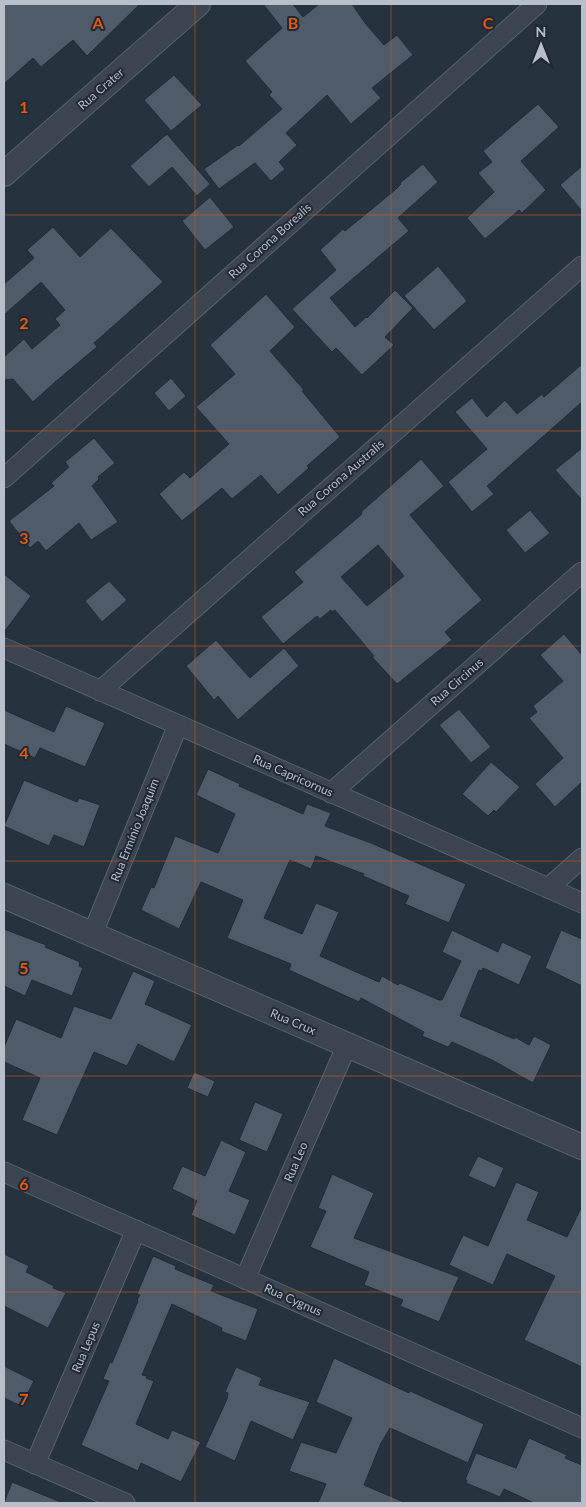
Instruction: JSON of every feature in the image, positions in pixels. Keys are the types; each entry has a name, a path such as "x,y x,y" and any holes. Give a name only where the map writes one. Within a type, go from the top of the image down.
{"street":[{"name":"Rua Corona Borealis","path":"4,478 536,4"},
{"name":"Rua Crater","path":"4,174 190,6"},
{"name":"Rua Corona Australis","path":"100,691 582,266"},
{"name":"Rua Circinus","path":"331,792 582,572"},
{"name":"Rua Capricornus","path":"4,648 582,903"},
{"name":"Rua Ermínio Joaquim","path":"92,935 178,725"},
{"path":"548,888 582,858"},
{"name":"Rua Crux","path":"4,896 582,1147"},
{"name":"Rua Leo","path":"245,1279 347,1045"},
{"name":"Rua Cygnus","path":"4,1172 582,1428"},
{"name":"Rua Lepus","path":"35,1464 136,1230"},
{"path":"4,1450 125,1503"}],"building":[{"path":"4,4 140,4 87,56 73,40 41,67 33,58 4,84"},
{"path":"263,4 293,4 303,17 319,4 352,4 384,45 397,35 413,55 372,88 381,98 351,124 327,95 286,133 297,145 279,162 285,169 271,181 255,163 219,189 204,169 239,146 282,109 269,95 272,92 245,61 282,28"},
{"path":"174,75 202,105 171,131 144,100"},
{"path":"538,104 559,127 521,161 546,190 522,213 519,210 485,239 467,218 494,192 478,173 492,162 483,151"},
{"path":"167,134 210,184 197,196 172,167 149,187 130,166"},
{"path":"423,164 438,182 398,218 409,231 330,298 355,327 367,318 395,290 413,308 385,337 394,345 362,375 336,348 332,352 292,309 336,270 320,250 343,229 345,231 395,190 400,183"},
{"path":"582,166 582,211 560,185"},
{"path":"210,197 234,227 205,250 182,221"},
{"path":"53,227 80,257 111,228 163,282 94,343 97,347 33,402 13,379 4,380 4,357 24,339 32,349 60,325 55,319 65,310 41,282 4,315 4,284 34,258 27,250"},
{"path":"438,266 467,301 434,330 404,296"},
{"path":"266,294 295,327 270,351 304,390 302,391 340,437 278,495 261,475 232,499 222,488 182,521 159,494 184,472 190,478 229,444 196,407 235,374 210,345"},
{"path":"582,364 582,402 487,486 494,494 472,512 448,482 487,449 455,412 472,398 487,417 505,400 517,414 542,394 544,397"},
{"path":"171,378 186,396 169,411 154,393"},
{"path":"94,438 115,463 98,477 99,479 92,486 118,522 91,540 79,523 46,551 38,541 30,548 9,521 54,486 51,483 69,467 65,462"},
{"path":"582,448 582,500 555,470"},
{"path":"421,459 444,486 410,515 482,600 445,632 452,640 397,684 372,657 374,656 335,610 332,612 331,610 320,619 317,616 283,644 261,617 303,582 294,572 362,514 361,512","holes":["378,545 404,576 367,606 341,577"]},
{"path":"530,510 550,533 525,553 506,530"},
{"path":"4,574 31,596 4,632"},
{"path":"109,581 127,600 102,622 85,601"},
{"path":"564,634 582,655 582,782 555,807 535,784 563,758 529,718 537,712 533,706 563,681 540,655"},
{"path":"216,640 250,678 284,648 299,666 238,720 218,696 214,700 186,666"},
{"path":"66,706 105,723 85,767 40,748 35,758 4,744 4,710 54,732"},
{"path":"459,709 491,747 471,763 439,725"},
{"path":"491,762 520,787 496,812 494,810 488,816 462,794"},
{"path":"208,769 240,784 239,786 303,814 307,804 331,813 325,826 371,843 466,884 449,923 405,904 409,896 363,876 364,874 316,856 311,869 290,860 264,918 302,934 316,903 339,912 320,956 379,982 382,976 398,985 400,983 439,1000 442,1000 461,961 442,952 452,930 498,952 502,942 532,956 519,985 483,968 482,971 479,970 460,1016 514,1039 515,1037 529,1045 534,1036 551,1045 533,1083 492,1060 452,1042 448,1047 422,1036 424,1032 361,998 359,1002 289,970 291,964 227,938 243,900 201,882 179,929 141,910 151,887 154,888 175,836 218,853 235,814 196,795"},
{"path":"24,780 77,802 79,798 100,805 84,847 54,835 49,846 4,826"},
{"path":"4,929 46,945 45,947 80,962 79,966 83,968 72,996 32,980 25,996 4,986"},
{"path":"561,930 582,939 582,986 545,968"},
{"path":"133,971 155,981 145,1004 192,1025 174,1062 138,1044 127,1066 94,1052 57,1135 22,1120 40,1078 4,1062 4,1047 16,1019 61,1038 74,1006 111,1019"},
{"path":"194,1072 215,1081 208,1097 187,1088"},
{"path":"255,1102 283,1114 267,1152 239,1140"},
{"path":"221,1140 246,1152 229,1191 250,1200 235,1235 191,1215 197,1201 172,1189 182,1166 205,1176"},
{"path":"478,1156 504,1168 495,1188 468,1176"},
{"path":"332,1174 374,1193 354,1238 459,1277 439,1322 400,1306 403,1300 364,1285 369,1272 310,1247 326,1211 318,1208"},
{"path":"516,1182 539,1192 527,1220 567,1237 582,1206 582,1367 524,1340 555,1276 507,1254 493,1285 449,1265 463,1235 488,1246"},
{"path":"4,1254 29,1266 26,1272 54,1286 53,1288 66,1293 48,1328 4,1306"},
{"path":"153,1256 176,1266 175,1269 214,1285 211,1291 258,1309 246,1341 221,1331 222,1328 172,1304 142,1375 154,1381 136,1424 168,1439 172,1430 201,1442 181,1482 141,1463 138,1471 81,1445 109,1381 103,1379 110,1362 112,1363 138,1301 140,1295 137,1294"},
{"path":"334,1358 409,1393 410,1391 484,1424 468,1463 390,1428 381,1443 364,1485 406,1503 318,1503 326,1484 289,1471 301,1442 336,1453 352,1418 316,1402"},
{"path":"4,1366 34,1381 19,1405 4,1398"},
{"path":"236,1367 262,1378 259,1385 310,1402 293,1440 251,1421 235,1461 205,1447 227,1399 228,1393 225,1392"},
{"path":"529,1438 567,1455 565,1458 582,1465 582,1503 534,1503 504,1489 500,1497 466,1483 467,1480 465,1480 476,1453 516,1468"},
{"path":"12,1482 63,1503 4,1503"}]}
